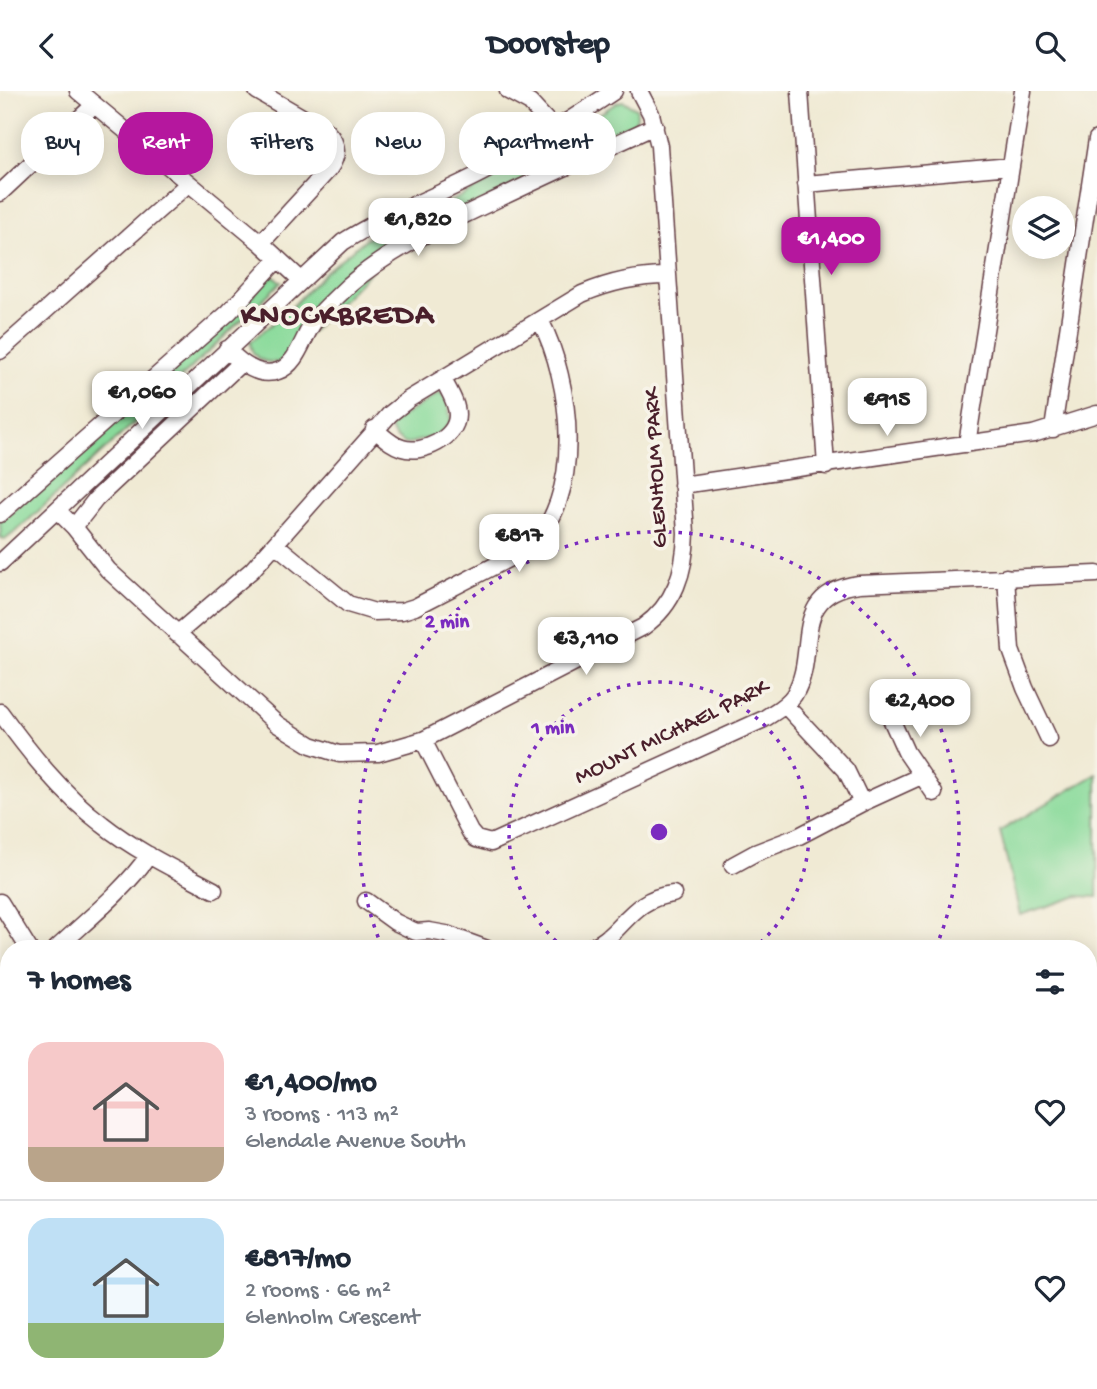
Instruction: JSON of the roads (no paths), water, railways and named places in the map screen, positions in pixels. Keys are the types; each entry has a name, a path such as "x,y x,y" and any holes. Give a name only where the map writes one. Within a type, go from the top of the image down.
{"street":[{"path":"78,91 261,243 300,280"},
{"path":"257,91 326,131 333,138 336,155 329,169 261,243"},
{"path":"508,91 525,95 541,112"},
{"path":"582,112 614,91"},
{"name":"GLENHOLM PARK","path":"57,510 108,570 277,724 311,745 340,754 357,755 398,748 423,740 656,618 672,596 683,566 686,533 659,146 655,125 639,91"},
{"path":"800,91 826,466"},
{"path":"967,444 1023,91"},
{"path":"0,193 93,105"},
{"path":"227,349 241,363 252,369 268,373 283,369 290,363 321,313 372,267 424,234 655,125"},
{"path":"1053,429 1097,139"},
{"path":"806,184 1011,166"},
{"path":"2,557 57,510 343,242 362,230 478,175"},
{"path":"0,351 189,183"},
{"path":"0,514 229,312 278,259"},
{"path":"177,634 252,570 374,429 409,400 582,294 625,279 668,275"},
{"path":"275,544 348,604 368,611 387,613 415,607 527,549 541,535 550,520 565,470 567,420 562,379 540,320"},
{"path":"74,527 96,499 241,363"},
{"path":"374,429 393,444 409,450 443,439 457,417 452,396 443,379"},
{"path":"682,485 967,444 1053,429 1097,414"},
{"name":"MOUNT MICHAEL PARK","path":"423,740 470,832 476,839 491,843 764,719 785,705 793,696 801,675 811,620 821,600 827,594 847,585 1097,574"},
{"path":"1006,577 1011,650 1049,739"},
{"path":"882,699 906,753 934,793"},
{"path":"785,705 839,761 862,803"},
{"path":"0,712 53,777 84,809 115,834 214,890"},
{"path":"733,865 921,776"},
{"path":"66,940 139,870 149,855"},
{"path":"604,940 633,909 659,895 673,894"},
{"path":"366,901 395,922 416,932 429,931 462,940"},
{"path":"0,902 23,940"}],"district":[{"name":"KNOCKBREDA","path":"338,317"}]}
